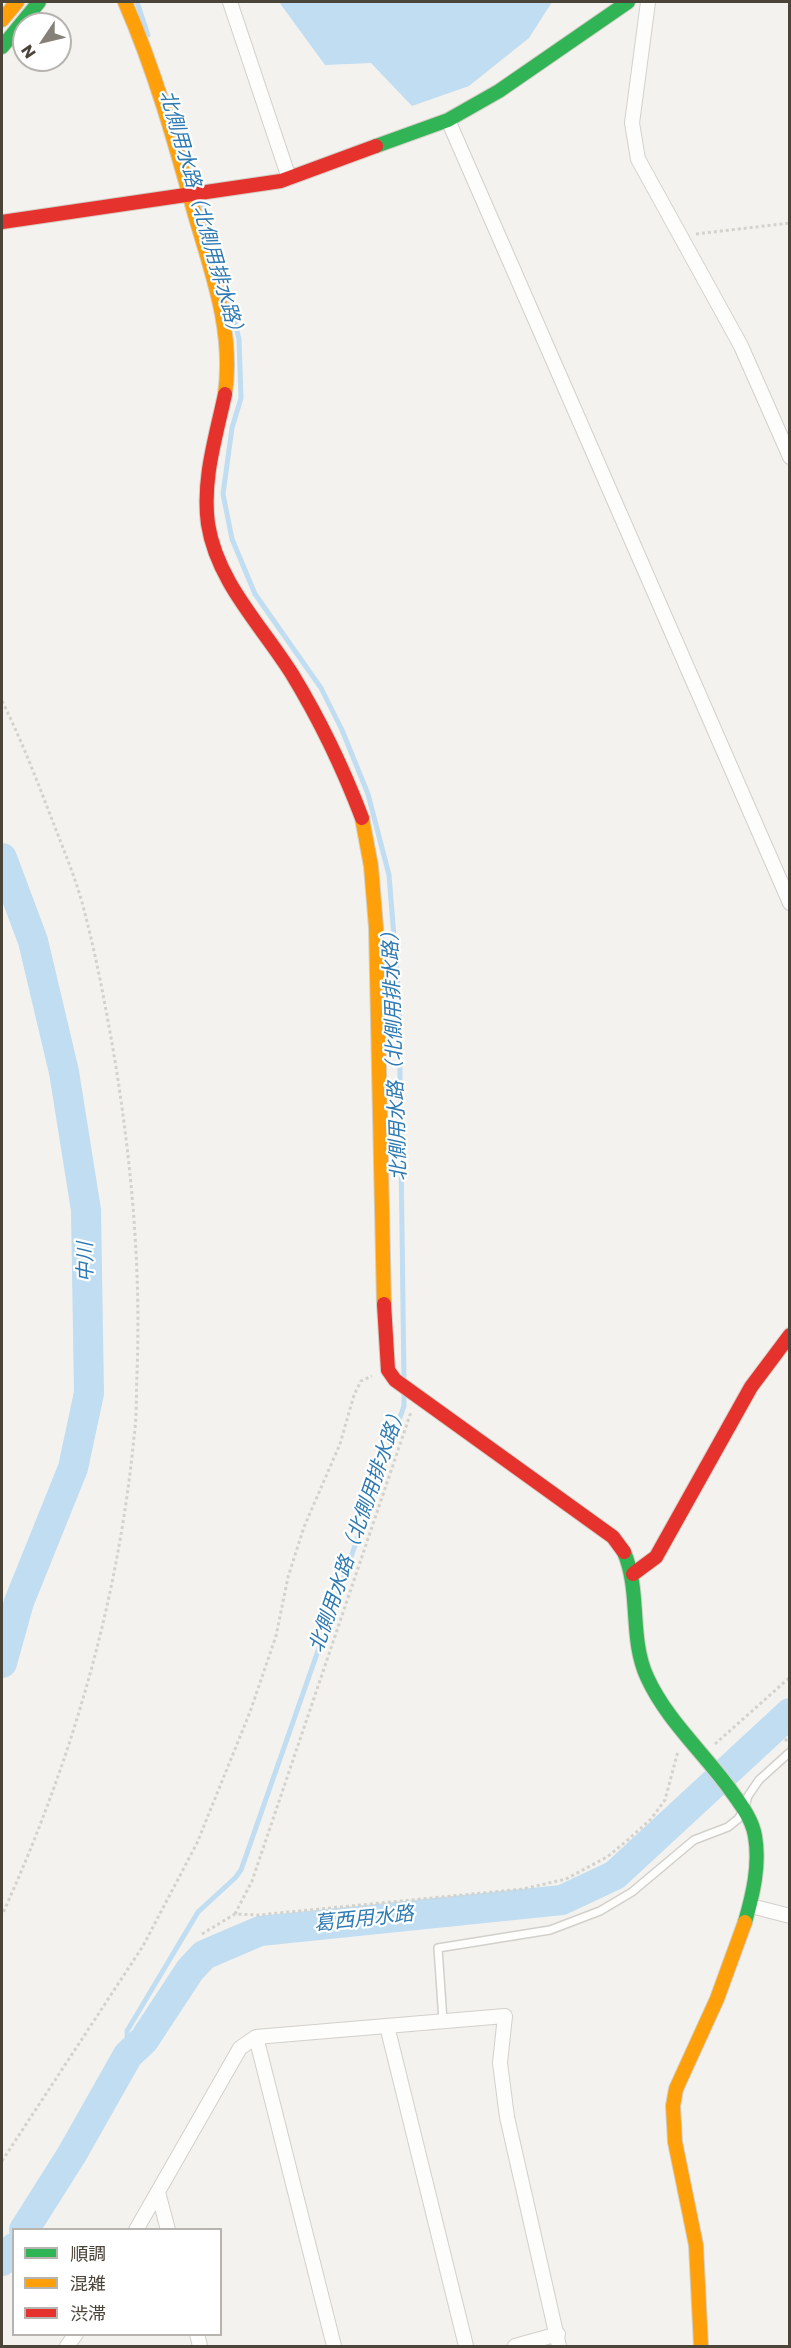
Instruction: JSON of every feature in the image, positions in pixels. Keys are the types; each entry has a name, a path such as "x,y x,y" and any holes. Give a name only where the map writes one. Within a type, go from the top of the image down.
{"street":[{"path":"2,20 17,2"},
{"path":"2,47 39,2"},
{"path":"125,2 139,32 162,99 190,193 224,329 227,373 221,415 210,458 207,492 210,534 229,580 280,655 327,733 364,827 373,878 380,1071 384,1291 391,1375 613,1537 621,1546 633,1574 638,1644 645,1674 653,1690 733,1792 755,1836 757,1866 751,1906 719,1993 676,2089 672,2105 674,2132 695,2239 700,2346"},
{"path":"230,2 289,178"},
{"path":"2,222 281,181 448,120 499,91 628,2"},
{"path":"648,2 632,123 638,159 741,345 786,442 789,457"},
{"path":"448,120 789,903"},
{"path":"633,1574 656,1557 751,1387 789,1335"},
{"path":"751,1906 789,1916"},
{"path":"137,2228 240,2048 256,2037 505,2016 500,2063 507,2117 559,2340 515,2346"},
{"path":"387,2026 466,2346"},
{"path":"256,2037 334,2346"},
{"path":"158,2192 168,2228"}],"lane":[{"path":"443,2021 438,1948 550,1930 600,1911 632,1892 694,1840 728,1827 738,1819 744,1810 748,1796 759,1780 789,1752"}],"path":[{"path":"682,235 789,223"},
{"path":"2,701 33,771 82,902 104,995 126,1131 136,1223 139,1325 135,1436 122,1528 106,1612 90,1679 60,1773 29,1856 2,1915"},
{"path":"2,2161 143,1946 197,1843 250,1712 276,1636 296,1550 340,1444 354,1395 361,1382 391,1375"},
{"path":"202,1934 235,1914 252,1881 414,1393"},
{"path":"712,1746 789,1677"},
{"path":"235,1914 259,1915 502,1891 566,1879 607,1857 651,1819 668,1794 676,1755 681,1745 689,1737"}],"water":[{"path":"279,2 552,2 529,38 469,86 412,106 371,63 325,65"}],"waterway":[{"name":"北側用水路（北側用排水路）","path":"137,2 148,35"},
{"name":"北側用水路（北側用排水路）","path":"200,195 239,339 241,398 232,428 223,494 232,539 255,594 321,688 342,730 368,794 389,875 399,999 404,1381"},
{"name":"中川","path":"2,858 33,941 64,1072 86,1210 89,1393 73,1468 19,1602 2,1663"},
{"name":"北側用水路（北側用排水路）","path":"128,2055 127,2031 198,1912 241,1870 404,1406 404,1390"},
{"name":"葛西用水路","path":"25,2228 72,2154 128,2055 144,2040 190,1970 204,1955 260,1931 562,1900 615,1875 790,1713"},
{"name":"葛西用水路","path":"2,2261 12,2250"}],"traffic: fast":[{"path":"2,47 39,2"},
{"path":"376,146 448,120 499,91 628,2"},
{"path":"624,1552 632,1583 638,1647 647,1677 674,1721 737,1799 753,1829 756,1869 745,1922"}],"traffic: slow":[{"path":"2,20 17,2"},
{"path":"125,2 164,107 220,303 226,348 225,394"},
{"path":"362,818 371,866 376,927 384,1304"},
{"path":"701,2346 696,2245 675,2142 673,2106 676,2089 717,1999 745,1922"}],"traffic: jam":[{"path":"2,222 281,181 376,146"},
{"path":"225,394 208,474 208,524 213,545 242,603 292,674 312,709 339,763 362,818"},
{"path":"384,1304 388,1370 395,1380 613,1537 624,1552"},
{"path":"633,1574 656,1557 751,1387 790,1335"}]}
